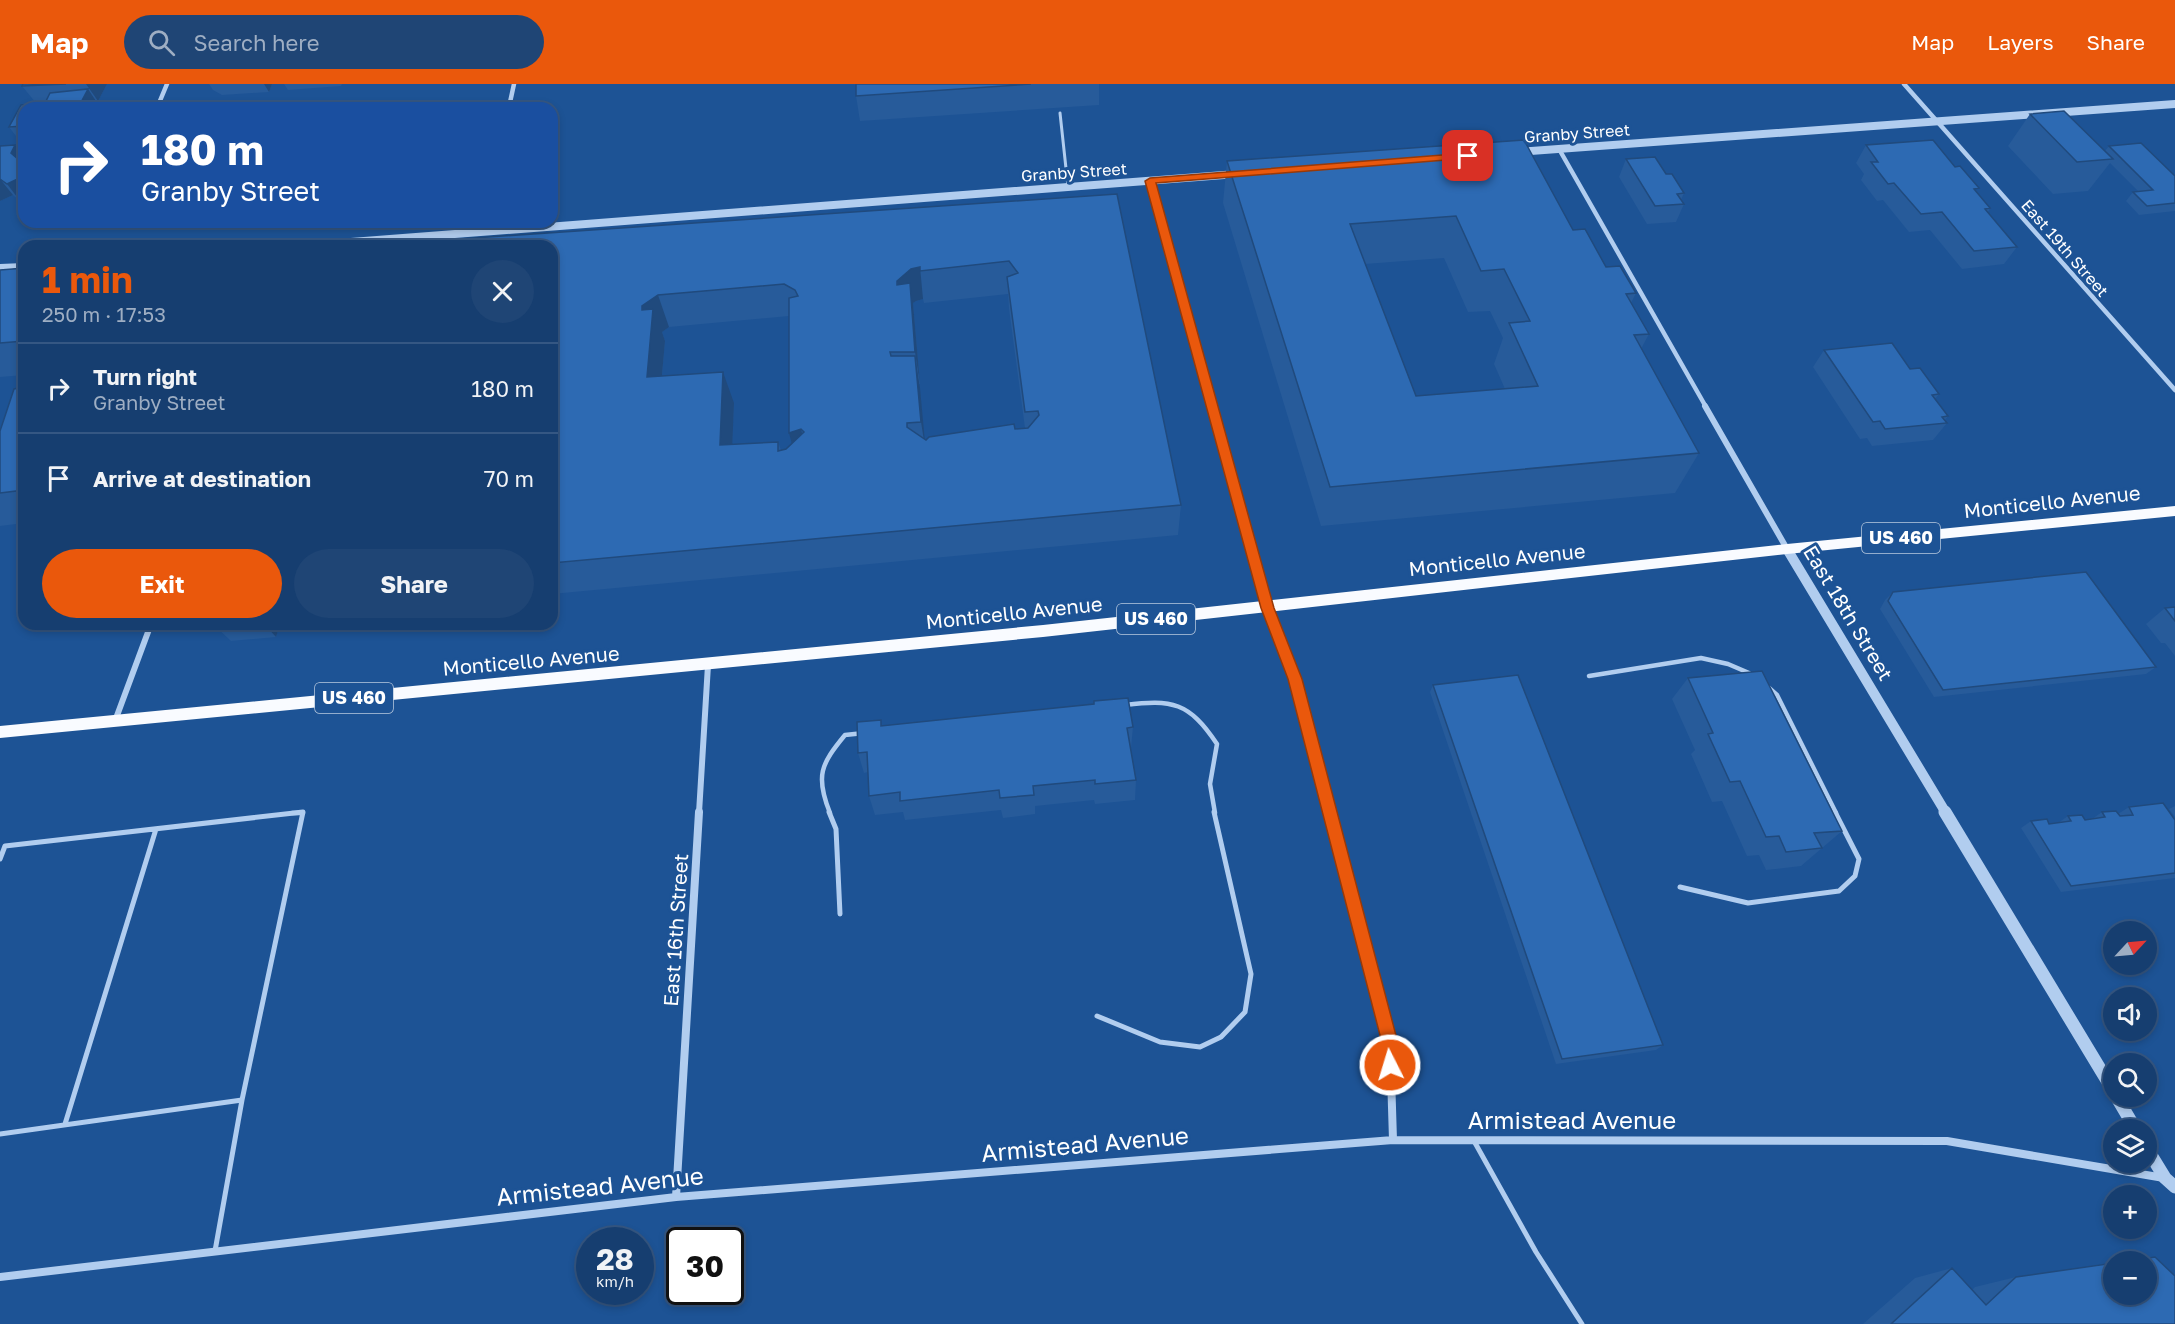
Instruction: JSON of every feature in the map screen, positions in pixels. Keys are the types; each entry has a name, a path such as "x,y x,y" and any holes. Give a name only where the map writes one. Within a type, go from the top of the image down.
{"main road":[{"name":"Monticello Avenue","path":"0,732 708,665 1268,608 1787,549 2175,511"}],"street":[{"path":"160,102 167,84"},
{"path":"510,102 514,84"},
{"name":"East 19th Street","path":"1904,84 2175,390"},
{"name":"Granby Street","path":"1512,153 2175,104"},
{"name":"East 18th Street","path":"1559,149 1787,549 2103,1074"},
{"name":"Granby Street","path":"558,226 1244,174"},
{"path":"1150,181 1268,608 1295,679 1390,1043 1393,1140"},
{"path":"477,232 478,228"},
{"name":"Granby Street","path":"375,240 530,228"},
{"path":"0,268 18,267"},
{"path":"115,721 149,630"},
{"name":"East 16th Street","path":"676,1197 708,665"},
{"name":"Armistead Avenue","path":"0,1277 676,1197 1393,1140 1947,1141 2172,1182"},
{"path":"2157,1162 2172,1182"}],"lane":[{"path":"1060,113 1068,187"},
{"path":"1589,676 1701,658 1728,664 1755,676"},
{"path":"1680,887 1748,903 1839,891 1855,876 1859,859 1777,695 1762,682"},
{"path":"1097,1016 1160,1042 1200,1047 1221,1037 1245,1012 1251,974 1212,806 1210,784 1217,744 1193,714 1162,701 1115,706"},
{"path":"840,914 836,829 827,807 821,780 826,758 845,735 868,733"},
{"path":"0,859 5,846 303,812 242,1100 215,1251"},
{"path":"65,1124 156,829"},
{"path":"0,1134 242,1100"},
{"path":"1474,1141 1536,1252 1582,1324"}],"building":[{"path":"23,84 66,84 22,86"},
{"path":"856,84 1031,84 856,96"},
{"path":"88,89 81,102 46,102 50,93"},
{"path":"18,110 18,126 9,127"},
{"path":"2064,111 2113,159 2077,162 2030,114"},
{"path":"1524,140 1573,230 1585,229 1606,267 1620,266 1636,293 1626,294 1649,334 1634,335 1699,453 1330,487 1227,161","holes":["1456,216 1481,271 1504,269 1530,321 1509,323 1538,386 1416,396 1350,224"]},
{"path":"1933,140 1955,167 1960,166 1979,188 1974,189 1990,208 1985,209 2017,247 1974,251 1942,212 1921,214 1894,183 1888,184 1871,162 1878,162 1866,145"},
{"path":"2141,143 2175,176 2175,203 2147,206 2133,192 2153,190 2109,146"},
{"path":"15,145 11,153 18,159 18,179 7,184 0,179 0,146"},
{"path":"1655,157 1666,174 1672,174 1684,193 1677,194 1684,204 1655,206 1626,159"},
{"path":"1117,194 1181,505 558,562 558,240 446,240","holes":["1009,261 1018,273 1007,277 1025,412 1038,411 1039,415 1028,428 1015,429 1014,424 929,437 926,440 907,427 907,423 921,422 915,356 891,356 890,352 915,352 910,283 897,285 897,281 911,269 920,267 920,271","784,284 795,290 798,296 789,298 789,433 801,429 804,432 786,449 778,451 778,442 720,445 723,372 647,377 653,309 642,310 642,306 658,295"]},
{"path":"18,268 18,342 0,343 0,270"},
{"path":"1892,343 1910,369 1920,368 1939,394 1932,395 1948,416 1942,417 1947,423 1885,429 1880,421 1873,422 1824,350"},
{"path":"18,388 18,491 0,493 0,431 14,389"},
{"path":"2086,572 2156,667 1943,690 1888,601 1893,592"},
{"path":"2175,607 2175,621 2165,608"},
{"path":"1762,671 1842,831 1814,833 1822,848 1786,852 1779,836 1766,837 1740,781 1730,782 1708,734 1713,733 1688,678"},
{"path":"1518,675 1663,1045 1562,1059 1433,685"},
{"path":"1128,698 1133,727 1127,728 1136,780 1095,784 1095,780 1033,786 1034,795 1000,798 999,790 900,801 900,792 869,796 867,752 858,753 857,722 881,720 881,726 1094,704 1094,701"},
{"path":"2163,803 2175,820 2175,873 2071,886 2031,821 2047,819 2049,824 2071,821 2068,816 2082,815 2085,820 2105,817 2102,812 2116,811 2120,816 2133,815 2129,807"},
{"path":"2157,1259 2175,1276 2175,1324 1891,1324 1952,1268 1986,1305 2016,1277 2103,1265 2103,1305 2157,1305"}],"route":[{"path":"1390,1065 1390,1043 1295,679 1268,608 1150,181 1468,156"}]}
